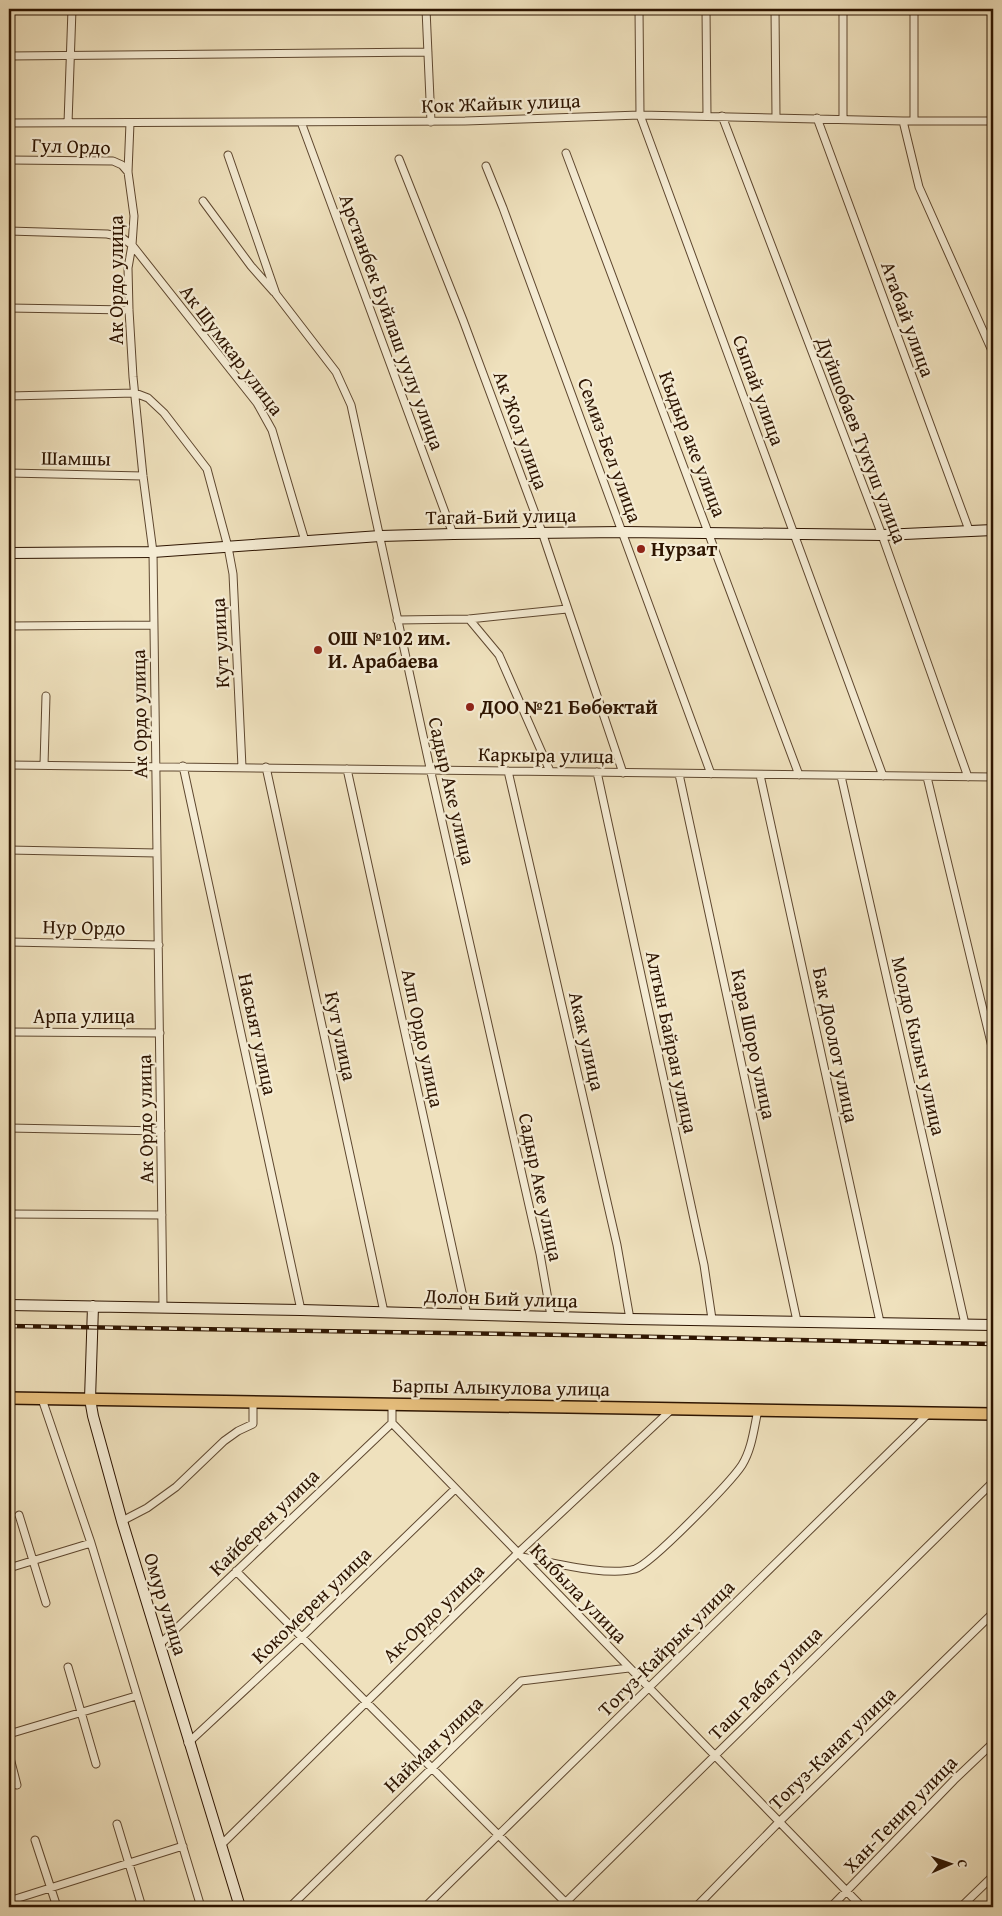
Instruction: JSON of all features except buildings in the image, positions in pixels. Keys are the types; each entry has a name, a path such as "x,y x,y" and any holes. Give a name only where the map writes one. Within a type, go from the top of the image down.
{"main road":[{"name":"Барпы Алыкулова улица","path":"9,1398 993,1414"}],"street":[{"path":"68,123 72,9"},
{"path":"426,9 431,122"},
{"name":"Сыпай улица","path":"638,9 640,115 883,776"},
{"path":"706,9 707,116"},
{"path":"775,9 776,117"},
{"path":"843,9 843,119"},
{"path":"914,9 914,121"},
{"path":"992,9 993,44"},
{"path":"9,56 428,52"},
{"name":"Кок Жайык улица","path":"9,123 431,122 640,115 903,121 993,121"},
{"name":"Дуйшобаев Тукуш улица","path":"722,116 882,536 968,777"},
{"name":"Атабай улица","path":"816,118 969,530"},
{"path":"903,121 919,187 993,353"},
{"name":"Арстанбек Буйлаш уулу улица","path":"301,122 453,534"},
{"name":"Ак Ордо улица","path":"130,123 128,172 134,216 128,268 129,310 143,476 153,552 164,1307"},
{"name":"Кыдыр аке улица","path":"566,153 800,775"},
{"name":"Садыр Аке улица","path":"228,155 276,294"},
{"name":"Ак Жол улица","path":"399,159 463,320 542,532 623,772"},
{"name":"Гул Ордо","path":"9,160 113,161 122,165 128,172"},
{"name":"Семиз-Бел улица","path":"486,166 711,774"},
{"name":"Садыр Аке улица","path":"203,201 251,266 276,294 336,372 351,405 397,620 538,1244 551,1316"},
{"path":"9,231 106,234 121,237 132,245"},
{"name":"Ак Шумкар улица","path":"132,245 256,403 272,430 305,542"},
{"path":"9,308 129,310"},
{"path":"9,396 135,393"},
{"name":"Кут улица","path":"135,393 148,398 164,413 206,469 228,547 233,574 242,767"},
{"name":"Шамшы","path":"9,474 143,476"},
{"name":"Тагай-Бий улица","path":"9,552 153,552 380,536 542,532 882,536 993,530"},
{"path":"397,620 469,619 567,609"},
{"path":"469,619 499,655 550,771"},
{"path":"9,626 154,625"},
{"path":"44,765 46,696"},
{"name":"Каркыра улица","path":"9,765 993,777"},
{"name":"Насыят улица","path":"184,766 301,1310"},
{"name":"Кут улица","path":"266,767 384,1312"},
{"name":"Алп Ордо улица","path":"347,769 467,1315"},
{"name":"Акак улица","path":"508,771 617,1245 630,1319"},
{"name":"Алтын Байран улица","path":"597,772 704,1265 712,1319"},
{"name":"Кара Шоро улица","path":"679,774 797,1321"},
{"name":"Бак Доолот улица","path":"760,775 880,1322"},
{"name":"Молдо Кылыч улица","path":"841,776 965,1324"},
{"path":"927,777 993,1051"},
{"path":"9,850 157,853"},
{"name":"Нур Ордо","path":"9,942 158,944"},
{"name":"Арпа улица","path":"9,1032 160,1033"},
{"path":"9,1128 161,1131"},
{"path":"9,1214 162,1215"},
{"name":"Долон Бий улица","path":"9,1305 993,1325"},
{"name":"Омур улица","path":"93,1306 90,1399 122,1521 188,1743 240,1907"},
{"path":"42,1399 91,1543 201,1907"},
{"path":"122,1521 147,1508 176,1487 224,1441 238,1431 253,1424 253,1402"},
{"path":"392,1403 392,1423"},
{"name":"Ак-Ордо улица","path":"221,1845 367,1701 673,1409"},
{"path":"520,1555 603,1571 636,1569 651,1559 728,1482 742,1464 750,1444 758,1410"},
{"name":"Тогуз-Кайрык улица","path":"425,1907 930,1412"},
{"name":"Кыбыла улица","path":"392,1423 862,1907"},
{"name":"Кайберен улица","path":"160,1644 392,1423"},
{"name":"Таш-Рабат улица","path":"565,1906 714,1756 993,1482"},
{"name":"Кокомерен улица","path":"188,1743 302,1637 455,1489"},
{"path":"19,1515 46,1603"},
{"path":"9,1568 91,1543"},
{"path":"236,1571 432,1767 565,1906"},
{"name":"Тогуз-Канат улица","path":"696,1907 779,1822 993,1613"},
{"path":"68,1667 96,1764"},
{"name":"Найман улица","path":"290,1907 521,1681 629,1668"},
{"path":"9,1734 136,1696"},
{"name":"Хан-Тенир улица","path":"831,1907 954,1780 993,1743"},
{"path":"9,1754 18,1785"},
{"path":"117,1824 142,1907"},
{"path":"35,1840 56,1907"},
{"path":"9,1901 183,1846"},
{"path":"961,1907 993,1876"}],"railway":[{"path":"9,1326 993,1344"}],"place":[{"name":"Нурзат","path":"641,549"},
{"name":"ОШ №102 им. И. Арабаева","path":"318,650"},
{"name":"ДОО №21 Бөбөктай","path":"470,707"}]}
